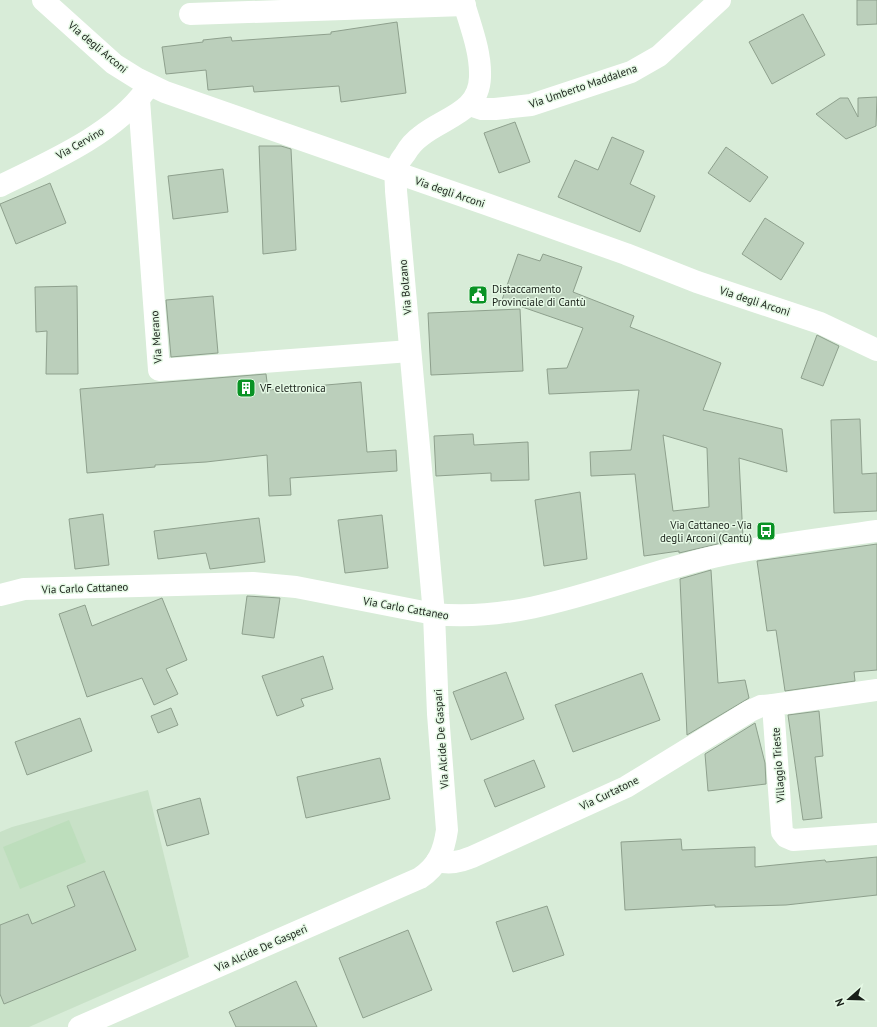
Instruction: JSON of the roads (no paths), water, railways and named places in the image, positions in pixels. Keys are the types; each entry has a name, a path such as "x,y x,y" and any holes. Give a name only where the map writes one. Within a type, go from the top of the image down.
{"street":[{"name":"Via degli Arconi","path":"43,0 144,92 176,96 396,172 626,254 697,282 820,323 877,350"},
{"name":"Via Umberto Maddalena","path":"470,105 482,109 531,105 631,72 660,56 720,0"},
{"path":"190,14 464,3 480,59 480,78 477,94 470,105"},
{"name":"Via Cervino","path":"0,186 71,149 108,127 144,92"},
{"name":"Via Merano","path":"144,92 159,370 410,351"},
{"name":"Via Bolzano","path":"434,614 396,191 396,172 409,147 420,136 470,105"},
{"name":"Via Carlo Cattaneo","path":"0,595 24,589 253,583 296,586 434,614 453,616 501,613 589,594 649,574 713,557 788,543 877,531"},
{"name":"Via Alcide De Gaspari","path":"434,614 438,714 448,830 445,845 437,861"},
{"path":"773,705 877,690"},
{"name":"Via Curtatone","path":"437,861 448,864 472,858 626,787 750,710 761,706 773,705"},
{"name":"Villaggio Trieste","path":"773,705 782,832 786,837 793,840 877,834"},
{"name":"Via Alcide De Gasperi","path":"79,1027 420,878 429,871 437,861"}],"place":[{"name":"Distaccamento Provinciale di Cantù","path":"478,295"},
{"name":"VF elettronica","path":"246,388"},
{"name":"Via Cattaneo - Via degli Arconi (Cantù)","path":"766,531"}]}
